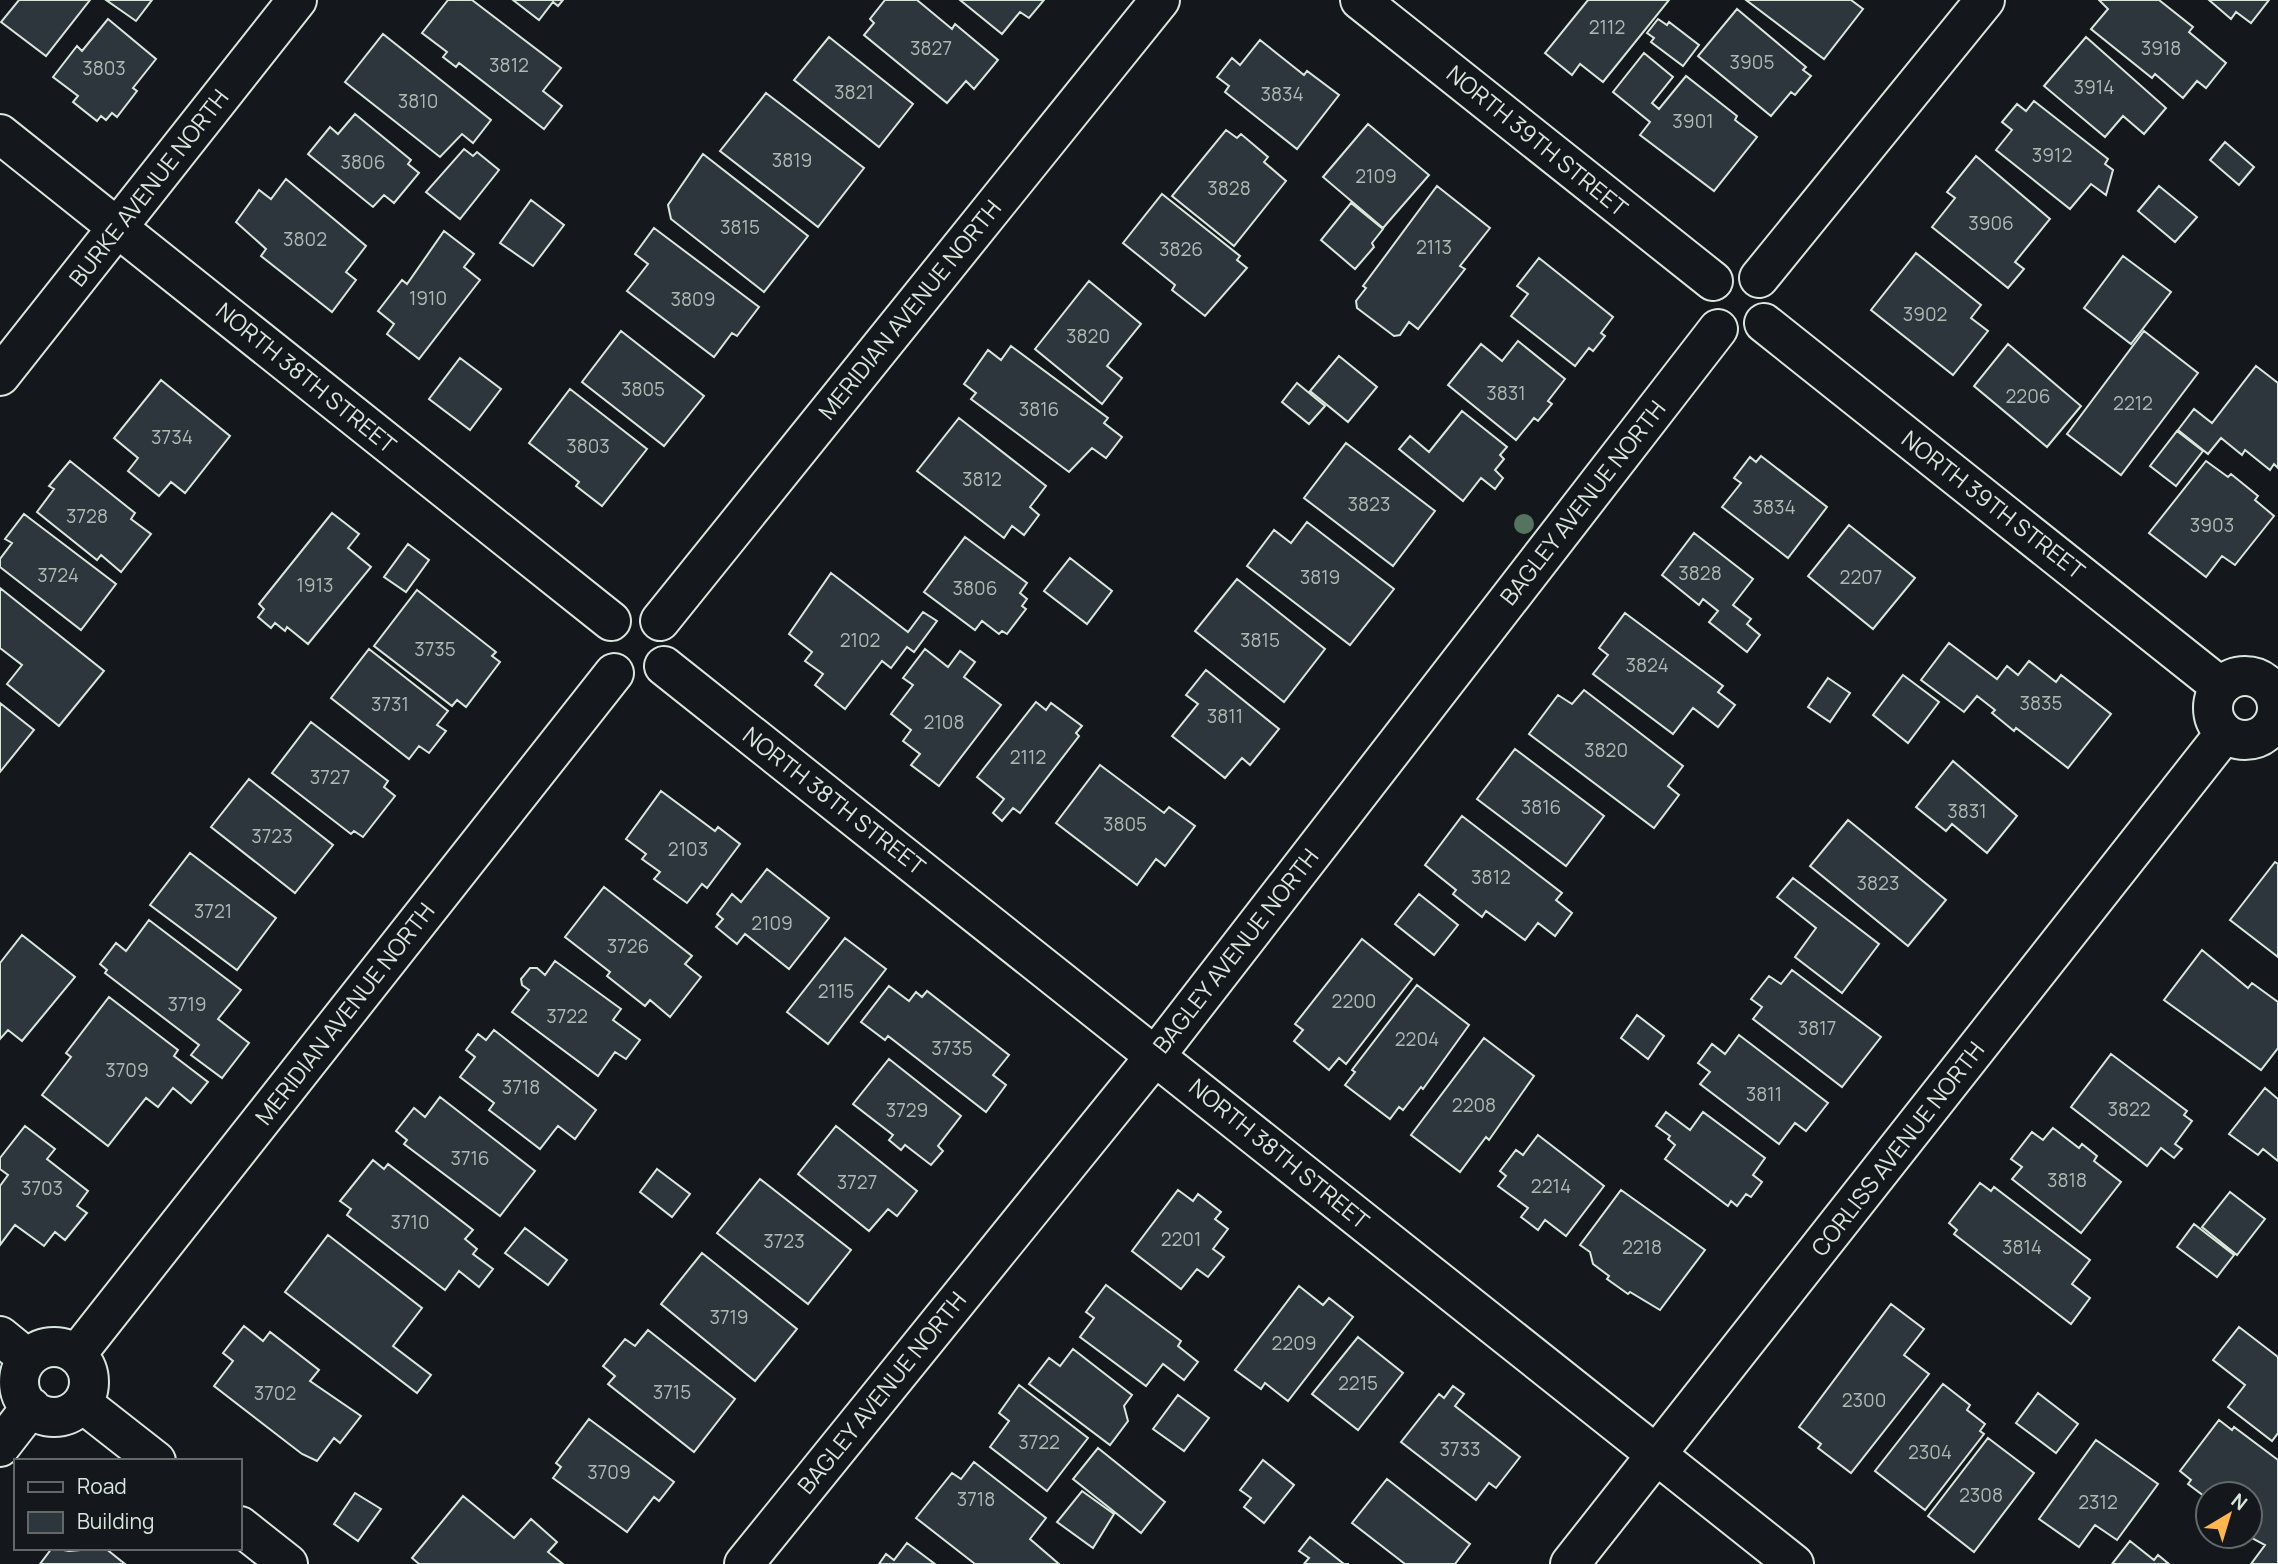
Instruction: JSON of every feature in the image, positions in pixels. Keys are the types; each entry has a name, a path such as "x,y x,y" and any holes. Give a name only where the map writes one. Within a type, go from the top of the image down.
{"street":[{"name":"BURKE AVENUE NORTH","path":"0,376 297,0"},
{"name":"MERIDIAN AVENUE NORTH","path":"660,621 1160,0"},
{"name":"NORTH 39TH STREET","path":"1360,0 1713,281"},
{"path":"1759,278 1985,0"},
{"name":"NORTH 38TH STREET","path":"0,134 611,621"},
{"path":"1735,270 1746,271 1759,278 1769,294 1771,305 1764,323 1743,336 1732,336 1718,329 1704,307 1705,297 1713,281 1735,270"},
{"name":"NORTH 39TH STREET","path":"1764,323 2221,687"},
{"name":"BAGLEY AVENUE NORTH","path":"744,1564 1156,1055 1718,329"},
{"path":"636,611 648,613 660,621 666,627 671,649 664,666 652,677 640,681 629,680 614,673 603,659 601,648 602,637 611,621 625,613 636,611"},
{"name":"NORTH 38TH STREET","path":"664,666 1794,1564"},
{"name":"MERIDIAN AVENUE NORTH","path":"76,1355 614,673"},
{"path":"2242,676 2272,677 2277,700 2275,729 2259,738 2248,740 2238,740 2225,733 2213,711 2214,701 2221,687 2242,676"},
{"name":"CORLISS AVENUE NORTH","path":"1570,1564 2225,733"},
{"path":"60,1346 76,1355 86,1367 89,1377 89,1388 82,1403 69,1414 58,1417 46,1416 25,1403 18,1380 14,1347 60,1346"},
{"path":"82,1403 153,1459"},
{"path":"0,1447 31,1408"},
{"path":"242,1529 288,1564"}],"building":[{"path":"19,0 90,0 46,56 1,22"},
{"path":"106,0 152,0 136,21"},
{"path":"448,0 472,0 561,68 543,91 562,106 544,129 459,63 456,67 443,57 447,52 422,33"},
{"path":"513,0 563,0 558,6 553,2 539,20"},
{"path":"885,0 917,0 952,29 955,24 998,60 974,89 966,81 947,103 864,35 874,23 870,19"},
{"path":"960,0 1044,0 1029,18 1020,12 1002,34"},
{"path":"1588,0 1669,0 1603,82 1580,64 1572,75 1545,53"},
{"path":"1746,0 1851,0 1863,9 1824,59"},
{"path":"2099,0 2159,0 2193,27 2189,32 2226,63 2206,88 2197,81 2183,98 2155,74 2152,78 2091,29 2108,9"},
{"path":"2209,0 2269,0 2251,23 2236,12 2231,19"},
{"path":"1737,9 1806,67 1803,70 1811,76 1795,95 1791,92 1771,116 1698,56"},
{"path":"108,19 156,59 133,88 137,91 117,117 112,113 106,120 101,116 97,121 73,102 78,96 53,77 77,46 82,51"},
{"path":"1658,19 1667,25 1669,22 1699,45 1683,66 1651,42 1654,38 1647,33"},
{"path":"383,34 491,120 473,143 462,134 440,157 345,82"},
{"path":"829,37 913,104 879,147 794,80"},
{"path":"2086,37 2166,108 2144,134 2123,116 2105,137 2044,86"},
{"path":"1260,40 1304,75 1307,71 1339,95 1297,149 1225,92 1229,86 1217,77 1232,58 1240,65"},
{"path":"1644,53 1673,77 1652,103 1659,109 1686,76 1737,116 1735,120 1757,137 1714,191 1640,135 1650,122 1613,92"},
{"path":"766,93 864,168 818,227 720,151"},
{"path":"2034,101 2108,159 2105,164 2113,170 2106,195 2091,184 2070,209 1996,150 2012,130 2002,122 2017,104 2026,111"},
{"path":"355,114 411,160 408,164 419,173 394,203 384,195 373,207 308,154 330,127 338,134"},
{"path":"1368,124 1429,175 1383,228 1323,177"},
{"path":"1226,130 1237,138 1241,134 1268,157 1264,162 1286,181 1234,246 1172,196"},
{"path":"2225,142 2254,167 2239,185 2210,160"},
{"path":"464,149 473,156 477,152 499,170 460,219 426,192"},
{"path":"703,154 808,236 764,292 671,219 668,205"},
{"path":"1976,156 2050,219 2015,262 2024,269 2008,288 1932,227 1955,198 1947,192"},
{"path":"286,179 366,246 346,272 356,280 332,312 261,256 266,249 236,222 259,190 271,199"},
{"path":"1437,186 1490,228 1460,266 1465,269 1418,329 1409,322 1400,335 1394,336 1357,308 1356,301 1366,288 1363,286"},
{"path":"2159,186 2197,217 2175,242 2138,211"},
{"path":"1162,194 1240,256 1237,260 1247,268 1205,316 1172,290 1175,285 1123,243"},
{"path":"531,200 564,225 533,266 500,243"},
{"path":"1351,203 1383,229 1372,243 1374,247 1355,269 1321,240"},
{"path":"654,228 759,307 737,336 732,333 714,357 627,291 648,264 635,254"},
{"path":"444,231 474,254 464,267 480,280 419,359 387,334 394,324 378,311 402,280 407,284"},
{"path":"1916,253 1981,305 1971,318 1988,331 1953,375 1871,310"},
{"path":"2123,256 2171,292 2131,344 2084,308"},
{"path":"1539,258 1613,317 1601,333 1605,336 1593,351 1589,348 1575,366 1511,316 1528,294 1517,286"},
{"path":"1089,281 1141,324 1107,366 1122,378 1102,404 1035,349"},
{"path":"621,331 704,396 664,446 582,382"},
{"path":"2144,331 2198,373 2121,475 2067,434"},
{"path":"1518,341 1565,379 1548,401 1552,404 1538,421 1534,418 1516,440 1448,385 1481,344 1502,361"},
{"path":"2008,344 2081,406 2047,447 1974,386"},
{"path":"1011,346 1108,418 1104,423 1122,437 1106,458 1092,448 1069,472 971,399 976,393 964,384 988,350 1001,360"},
{"path":"1339,356 1377,387 1348,422 1310,391"},
{"path":"460,358 501,389 470,430 429,399"},
{"path":"2256,366 2278,383 2278,468 2274,464 2270,470 2245,450 2242,455 2221,438 2208,454 2178,430 2194,409 2212,423"},
{"path":"161,380 230,436 185,493 171,482 159,496 128,471 138,458 114,438"},
{"path":"1297,383 1325,406 1309,424 1282,402"},
{"path":"570,389 647,449 602,506 576,486 579,482 529,443"},
{"path":"1462,411 1507,447 1500,455 1504,459 1495,470 1503,478 1495,489 1481,478 1463,501 1399,449 1410,436 1429,452"},
{"path":"959,418 1046,486 1030,507 1039,515 1024,535 1012,526 1004,538 917,471"},
{"path":"2177,431 2203,451 2176,486 2150,466"},
{"path":"1346,443 1435,511 1393,566 1304,498"},
{"path":"1761,456 1827,507 1788,558 1722,507 1741,483 1734,478 1750,457 1756,462"},
{"path":"70,461 135,513 131,519 151,534 121,572 101,555 97,560 37,512 54,489 49,486"},
{"path":"2206,461 2228,477 2231,474 2258,496 2255,500 2274,516 2235,565 2222,556 2206,577 2149,533"},
{"path":"332,513 359,534 348,548 371,567 308,644 287,627 285,631 275,623 271,628 258,617 264,609 259,604"},
{"path":"24,514 116,584 81,630 0,567 0,559 12,543 5,539"},
{"path":"1307,522 1394,589 1350,645 1247,566 1274,530 1291,543"},
{"path":"1849,525 1915,578 1873,629 1808,576"},
{"path":"1694,533 1753,579 1733,605 1751,619 1747,624 1760,635 1747,652 1709,622 1718,611 1703,599 1699,605 1662,575"},
{"path":"965,537 1027,583 1020,593 1027,599 1022,606 1026,609 1007,634 1002,631 999,634 982,621 975,630 924,592"},
{"path":"408,544 429,560 406,592 384,577"},
{"path":"1070,558 1112,591 1087,624 1044,591"},
{"path":"831,573 908,632 923,612 937,621 914,652 907,647 891,668 882,661 845,709 815,685 823,674 805,661 812,652 789,634"},
{"path":"1237,579 1325,649 1284,702 1195,631"},
{"path":"0,588 104,671 59,726 7,684 22,665 0,648"},
{"path":"417,590 496,652 492,656 500,662 466,707 457,700 452,706 374,646"},
{"path":"1625,613 1723,686 1718,692 1735,705 1718,727 1693,708 1673,734 1593,674 1608,655 1599,648"},
{"path":"1949,643 1997,679 2007,666 2018,675 2029,661 2056,682 2061,675 2111,714 2068,768 2016,728 2014,731 1992,713 1995,710 1977,696 1964,712 1921,680"},
{"path":"369,649 448,711 437,725 446,731 429,753 419,746 409,759 331,698"},
{"path":"925,649 948,667 960,651 975,662 964,677 1001,705 939,786 911,765 920,754 903,741 911,730 891,714 913,685 903,678"},
{"path":"1206,670 1279,729 1250,765 1242,758 1225,778 1172,736 1198,704 1186,695"},
{"path":"1903,675 1939,702 1908,743 1873,715"},
{"path":"1828,678 1850,693 1830,722 1808,707"},
{"path":"1584,690 1683,766 1668,786 1679,795 1654,828 1529,734 1558,695 1572,704"},
{"path":"1036,702 1046,710 1051,703 1082,726 1076,733 1079,736 1020,813 1013,808 1002,821 993,813 1004,799 977,777"},
{"path":"0,703 34,730 0,772"},
{"path":"311,722 388,781 384,787 395,796 363,837 354,831 351,834 272,773"},
{"path":"1515,749 1604,816 1566,866 1477,799"},
{"path":"1953,761 2017,816 1987,853 1952,824 1946,831 1916,807"},
{"path":"1100,765 1164,813 1169,807 1195,826 1165,866 1156,859 1137,885 1056,823"},
{"path":"249,779 333,845 295,893 211,827"},
{"path":"661,791 715,831 718,827 740,844 707,888 702,884 687,903 654,879 660,872 642,859 646,854 626,839"},
{"path":"1462,816 1562,893 1556,900 1572,913 1555,936 1538,923 1525,940 1486,911 1482,917 1453,894 1456,890 1425,865"},
{"path":"1848,820 1946,900 1908,946 1810,866"},
{"path":"190,853 276,918 237,970 150,905"},
{"path":"2275,862 2278,864 2278,957 2230,920"},
{"path":"767,869 829,918 789,969 745,934 737,944 716,927 723,919 717,914 732,894 741,902"},
{"path":"1793,878 1879,944 1842,993 1795,957 1816,928 1777,897"},
{"path":"604,887 692,956 685,964 701,977 670,1017 650,1000 645,1006 607,976 610,972 565,937"},
{"path":"1419,894 1458,925 1434,955 1395,924"},
{"path":"149,920 241,990 218,1019 249,1043 222,1078 191,1055 199,1045 105,973 107,970 100,964 116,943 126,951"},
{"path":"22,935 75,977 22,1041 8,1030 0,1039 0,963"},
{"path":"845,938 886,969 828,1044 787,1012"},
{"path":"1362,939 1412,979 1346,1064 1339,1058 1329,1070 1294,1041 1303,1030 1295,1024"},
{"path":"2202,950 2248,988 2252,983 2278,1002 2278,1048 2261,1070 2164,1000"},
{"path":"555,961 621,1009 613,1020 640,1040 626,1059 615,1052 598,1076 512,1012 529,990 522,985 521,979 530,968 537,968 545,975"},
{"path":"1792,970 1881,1037 1842,1087 1753,1019 1762,1007 1751,999 1769,976 1781,984"},
{"path":"1417,985 1469,1025 1423,1089 1421,1087 1403,1110 1399,1107 1390,1119 1345,1085 1355,1072 1352,1070"},
{"path":"889,986 909,1001 916,992 922,997 927,991 1009,1055 993,1075 1006,1085 986,1112 888,1036 885,1040 861,1022"},
{"path":"109,997 178,1050 174,1056 208,1082 191,1103 173,1088 158,1107 146,1098 108,1146 42,1095 71,1057 66,1053"},
{"path":"1637,1015 1664,1036 1648,1059 1621,1038"},
{"path":"494,1030 596,1110 575,1139 558,1126 540,1149 489,1110 494,1103 460,1077 475,1057 466,1050 478,1034 486,1040"},
{"path":"1739,1035 1828,1103 1806,1131 1795,1123 1779,1144 1700,1084 1710,1072 1698,1063 1712,1044 1725,1054"},
{"path":"1484,1038 1534,1076 1489,1140 1486,1137 1460,1172 1411,1135"},
{"path":"2111,1054 2187,1111 2184,1115 2192,1121 2175,1144 2182,1149 2174,1158 2161,1148 2147,1166 2071,1107"},
{"path":"889,1059 961,1116 938,1146 943,1151 931,1165 905,1145 901,1150 889,1140 893,1135 853,1104"},
{"path":"2265,1088 2278,1099 2278,1161 2263,1149 2258,1155 2229,1134"},
{"path":"440,1097 535,1171 500,1216 404,1144 407,1140 396,1131 414,1108 425,1117"},
{"path":"1666,1112 1690,1130 1703,1112 1765,1158 1753,1175 1762,1182 1751,1197 1746,1194 1737,1206 1731,1201 1728,1206 1665,1159 1675,1145 1668,1139 1670,1136 1656,1126"},
{"path":"25,1126 55,1149 47,1159 88,1191 77,1206 87,1213 65,1240 55,1232 44,1246 15,1225 0,1245 0,1186 8,1175 0,1169 0,1158"},
{"path":"836,1126 917,1191 897,1216 888,1209 869,1231 798,1174"},
{"path":"2053,1128 2079,1148 2082,1144 2097,1156 2094,1161 2121,1182 2081,1233 2012,1179 2022,1167 2011,1159 2032,1132 2043,1140"},
{"path":"1538,1135 1604,1186 1566,1236 1545,1220 1538,1230 1521,1217 1528,1208 1498,1186 1506,1176 1500,1171 1516,1150 1523,1155"},
{"path":"373,1160 384,1169 388,1164 473,1230 465,1239 477,1249 473,1254 493,1269 479,1287 459,1271 445,1290 347,1215 351,1209 340,1201"},
{"path":"657,1169 690,1194 672,1217 640,1192"},
{"path":"760,1179 851,1250 808,1304 717,1233"},
{"path":"1980,1183 1991,1191 1994,1187 2090,1260 2072,1284 2090,1298 2071,1324 1954,1234 1957,1230 1949,1223"},
{"path":"1178,1190 1193,1201 1198,1194 1221,1212 1215,1219 1228,1229 1213,1249 1224,1257 1208,1277 1197,1269 1181,1289 1132,1251"},
{"path":"1621,1190 1705,1250 1660,1310 1630,1292 1628,1294 1607,1279 1609,1276 1593,1264 1590,1252 1580,1245"},
{"path":"2230,1192 2265,1219 2237,1255 2202,1227"},
{"path":"2194,1224 2234,1255 2217,1277 2177,1247"},
{"path":"525,1228 567,1260 548,1285 505,1253"},
{"path":"328,1235 422,1308 393,1346 431,1375 417,1393 285,1292"},
{"path":"702,1253 797,1329 755,1381 661,1304"},
{"path":"1106,1285 1181,1341 1178,1346 1198,1362 1184,1380 1163,1364 1146,1386 1080,1337 1094,1318 1086,1312"},
{"path":"1299,1286 1323,1305 1329,1298 1353,1317 1288,1401 1265,1383 1261,1389 1235,1370"},
{"path":"1891,1304 1924,1329 1904,1355 1929,1374 1851,1473 1818,1448 1821,1444 1799,1427"},
{"path":"244,1326 263,1341 270,1332 319,1370 310,1381 361,1416 340,1443 334,1438 317,1461 302,1454 214,1386 233,1361 223,1353"},
{"path":"2239,1327 2278,1357 2278,1433 2272,1441 2228,1407 2245,1385 2213,1360"},
{"path":"648,1330 735,1399 694,1452 608,1384 615,1376 603,1366 625,1339 635,1346"},
{"path":"1358,1337 1403,1373 1358,1430 1312,1394"},
{"path":"1073,1349 1132,1395 1124,1406 1128,1421 1110,1445 1029,1384 1049,1358 1060,1366"},
{"path":"1943,1384 1970,1405 1967,1410 1985,1424 1980,1431 1984,1434 1925,1510 1875,1471"},
{"path":"1019,1385 1088,1438 1047,1491 990,1447 1009,1421 999,1413"},
{"path":"1453,1386 1464,1394 1455,1406 1520,1457 1496,1488 1489,1483 1476,1500 1401,1442 1439,1394 1444,1398"},
{"path":"2038,1393 2078,1424 2056,1453 2016,1423"},
{"path":"1178,1395 1209,1418 1184,1451 1153,1429"},
{"path":"589,1419 674,1482 659,1501 654,1497 627,1532 553,1478 561,1467 556,1463"},
{"path":"2219,1420 2232,1430 2234,1427 2278,1460 2278,1564 2251,1564 2264,1550 2265,1545 2264,1480 2194,1480 2194,1488 2188,1484 2191,1480 2180,1471"},
{"path":"1988,1438 2034,1473 1974,1552 1928,1516"},
{"path":"2096,1440 2158,1484 2117,1540 2095,1525 2079,1547 2039,1519"},
{"path":"1098,1448 1165,1502 1141,1533 1073,1479"},
{"path":"1263,1460 1294,1485 1264,1523 1244,1507 1251,1498 1240,1490"},
{"path":"974,1462 1046,1518 1030,1539 1059,1564 975,1564 916,1518 952,1473 961,1479"},
{"path":"1387,1479 1470,1544 1455,1564 1405,1564 1352,1523"},
{"path":"1082,1491 1114,1514 1093,1548 1057,1522"},
{"path":"355,1493 381,1509 358,1541 334,1524"},
{"path":"463,1496 514,1538 531,1519 557,1542 548,1552 563,1564 419,1564 412,1558"},
{"path":"1310,1537 1344,1564 1304,1564 1309,1558 1299,1551"},
{"path":"2130,1541 2154,1560 2158,1555 2169,1564 2112,1564"},
{"path":"907,1543 935,1564 879,1564 886,1554 894,1560"},
{"path":"50,1550 108,1550 125,1564 40,1564"}]}
